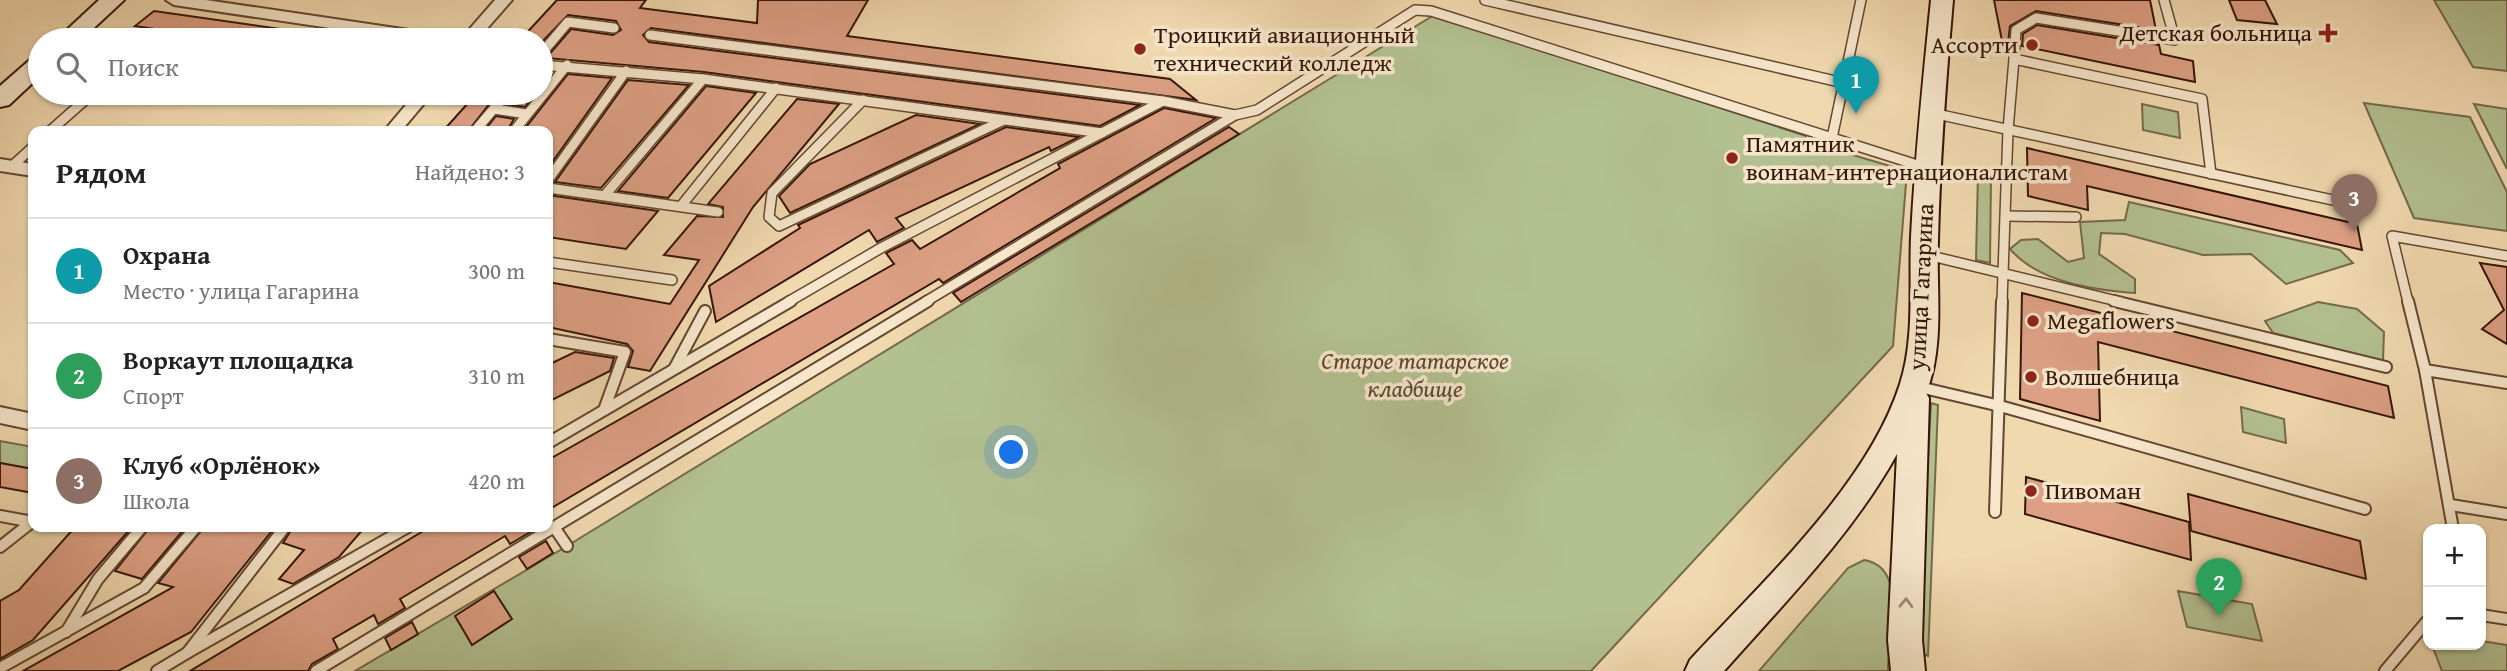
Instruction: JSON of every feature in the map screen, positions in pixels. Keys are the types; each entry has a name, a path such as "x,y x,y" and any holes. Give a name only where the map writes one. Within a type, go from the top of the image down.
{"main road":[{"path":"80,28 113,0"},
{"name":"улица Гагарина","path":"1702,671 1845,508 1885,449 1915,385 1922,328 1927,168 1942,0"},
{"path":"0,99 28,74"},
{"path":"1908,671 1905,640 1915,385"}],"street":[{"path":"174,0 362,28"},
{"path":"478,28 503,0"},
{"path":"396,126 415,105"},
{"path":"6,166 28,169"},
{"path":"0,415 28,421"}],"lane":[{"path":"1485,0 1768,63 1844,83"},
{"path":"1832,138 1861,0"},
{"path":"1995,512 2008,130 2016,30 2036,18 2175,40 2164,0"},
{"path":"567,546 554,527 1235,115 1257,110 1415,10 1431,11 1927,168"},
{"path":"553,40 568,22 614,28"},
{"path":"650,35 1163,101 1235,115"},
{"path":"2014,58 2202,99 2211,174"},
{"path":"553,65 704,79 1102,133"},
{"path":"553,82 567,65"},
{"path":"553,173 626,71"},
{"path":"605,195 704,79"},
{"path":"681,206 776,88"},
{"path":"863,100 772,193 769,216 779,226 1005,120"},
{"path":"553,440 881,248 1163,101"},
{"path":"56,126 79,105"},
{"path":"479,126 497,105"},
{"path":"518,126 534,105"},
{"path":"494,109 527,114"},
{"path":"1931,113 2356,205"},
{"path":"6,166 28,151"},
{"path":"553,189 718,212"},
{"path":"2006,216 2076,217"},
{"path":"2453,524 2425,370 2392,236 2507,256"},
{"path":"1923,254 2386,367"},
{"path":"553,263 673,280"},
{"path":"674,369 705,312"},
{"path":"553,340 625,352 603,410"},
{"path":"2425,370 2507,383"},
{"path":"1915,385 2000,406 2365,509"},
{"path":"2451,505 2507,514"},
{"path":"0,516 28,521"},
{"path":"0,548 28,526"},
{"path":"63,635 98,579 138,532"},
{"path":"0,667 144,589 192,532"},
{"path":"187,653 281,532"},
{"path":"157,671 398,532"},
{"path":"316,671 546,532"},
{"path":"2486,616 2507,619"},
{"path":"2385,671 2423,626"}],"green space":[{"path":"2434,0 2507,0 2507,71 2473,67"},
{"name":"Старое татарское кладбище","path":"1434,15 1806,136 1802,147 1808,150 1812,143 1907,171 1893,346 1591,671 355,671 567,546"},
{"path":"2364,103 2470,117 2507,192 2507,231 2414,218"},
{"path":"2142,104 2178,112 2180,138 2143,130"},
{"path":"2474,104 2507,109 2507,169"},
{"path":"1978,173 1991,176 1990,263 1976,260"},
{"path":"2129,202 2340,250 2353,263 2286,284 2251,254 2203,255 2125,234 2101,233 2099,254 2135,279 2135,293 2102,290 2051,277 2035,269 2010,249 2021,240 2038,239 2068,262 2084,258 2080,222 2125,220"},
{"path":"2318,302 2357,309 2384,332 2383,361 2273,333 2265,321"},
{"path":"1931,403 1938,405 1928,656 1918,652"},
{"path":"2241,407 2284,419 2286,443 2243,432"},
{"path":"0,441 28,446 28,468 0,463"},
{"path":"1864,560 1878,565 1887,576 1892,590 1888,671 1759,671 1848,568"},
{"path":"2178,591 2252,604 2262,641 2187,627"},
{"path":"2486,642 2507,645 2507,671 2442,671 2434,650 2486,650"}],"building":[{"path":"557,0 646,0 640,8 757,23 758,0 868,0 847,36 1170,79 1196,100 651,28 643,35 649,42 1140,105 1100,126 704,72 553,59 553,50 571,29 613,35 621,30 616,21 568,15 553,31 553,28 531,28"},
{"path":"1994,0 2150,0 2156,30 2036,11 2010,26 2008,43 2002,41"},
{"path":"2229,0 2265,0 2277,24 2237,20"},
{"path":"154,11 274,28 148,28 135,26"},
{"path":"2037,25 2159,45 2161,54 2193,61 2195,82 2022,46 2023,34"},
{"path":"568,74 612,78 553,161 553,126 527,126 544,105 553,105 553,93"},
{"path":"628,80 689,85 601,188 555,182"},
{"path":"706,86 756,93 668,198 618,191"},
{"path":"797,99 839,104 753,207 650,371 628,367 633,351 627,344 553,328 553,283 670,304 699,260 664,255 697,216 723,217 723,207 708,204"},
{"path":"466,105 489,105 472,126 447,126"},
{"path":"1164,108 1216,118 943,283 939,279 553,507 553,457 894,264 886,253 912,240 920,249 1060,168 1058,164"},
{"path":"916,115 980,124 790,213 779,196 810,164"},
{"path":"496,116 514,119 510,126 488,126"},
{"path":"1006,127 1079,137 1051,151 1049,147 896,218 904,228 877,242 869,230 716,322 709,286 800,228 798,225"},
{"path":"1229,127 1239,134 961,302 953,293"},
{"path":"2027,148 2357,224 2362,250 2087,186 2088,210 2028,196"},
{"path":"553,196 658,211 626,249 553,238"},
{"path":"2480,263 2507,267 2507,344 2482,329 2504,310"},
{"path":"2022,293 2388,386 2394,418 2098,342 2100,421 2020,399"},
{"path":"575,352 614,358 610,371 553,400 553,363"},
{"path":"0,463 28,468 28,492 0,487"},
{"path":"2026,477 2189,522 2191,560 2025,514"},
{"path":"2188,494 2360,541 2366,579 2191,531"},
{"path":"71,532 128,532 33,640 0,659 0,601 19,590"},
{"path":"146,532 182,532 142,579 115,571"},
{"path":"200,532 271,532 191,632 118,671 23,671 173,587 158,583"},
{"path":"290,532 361,532 339,557 293,584 279,579 304,550 283,543"},
{"path":"422,532 530,532 510,544 505,536 400,599 405,608 378,624 374,615 333,639 338,649 312,664 308,671 190,671"},
{"path":"546,541 553,553 527,569 519,557"},
{"path":"494,591 512,619 472,645 455,616"},
{"path":"412,622 418,634 391,650 385,638"}],"place":[{"name":"Детская больница","path":"2328,33"},
{"name":"Ассорти","path":"2032,45"},
{"name":"Троицкий авиационный технический колледж","path":"1140,49"},
{"name":"Охрана","path":"1856,114"},
{"name":"Памятник воинам-интернационалистам","path":"1732,158"},
{"name":"Клуб «Орлёнок»","path":"2354,232"},
{"name":"Megaflowers","path":"2033,321"},
{"name":"Волшебница","path":"2031,377"},
{"name":"Пивоман","path":"2031,491"},
{"name":"Воркаут площадка","path":"2219,616"}]}
